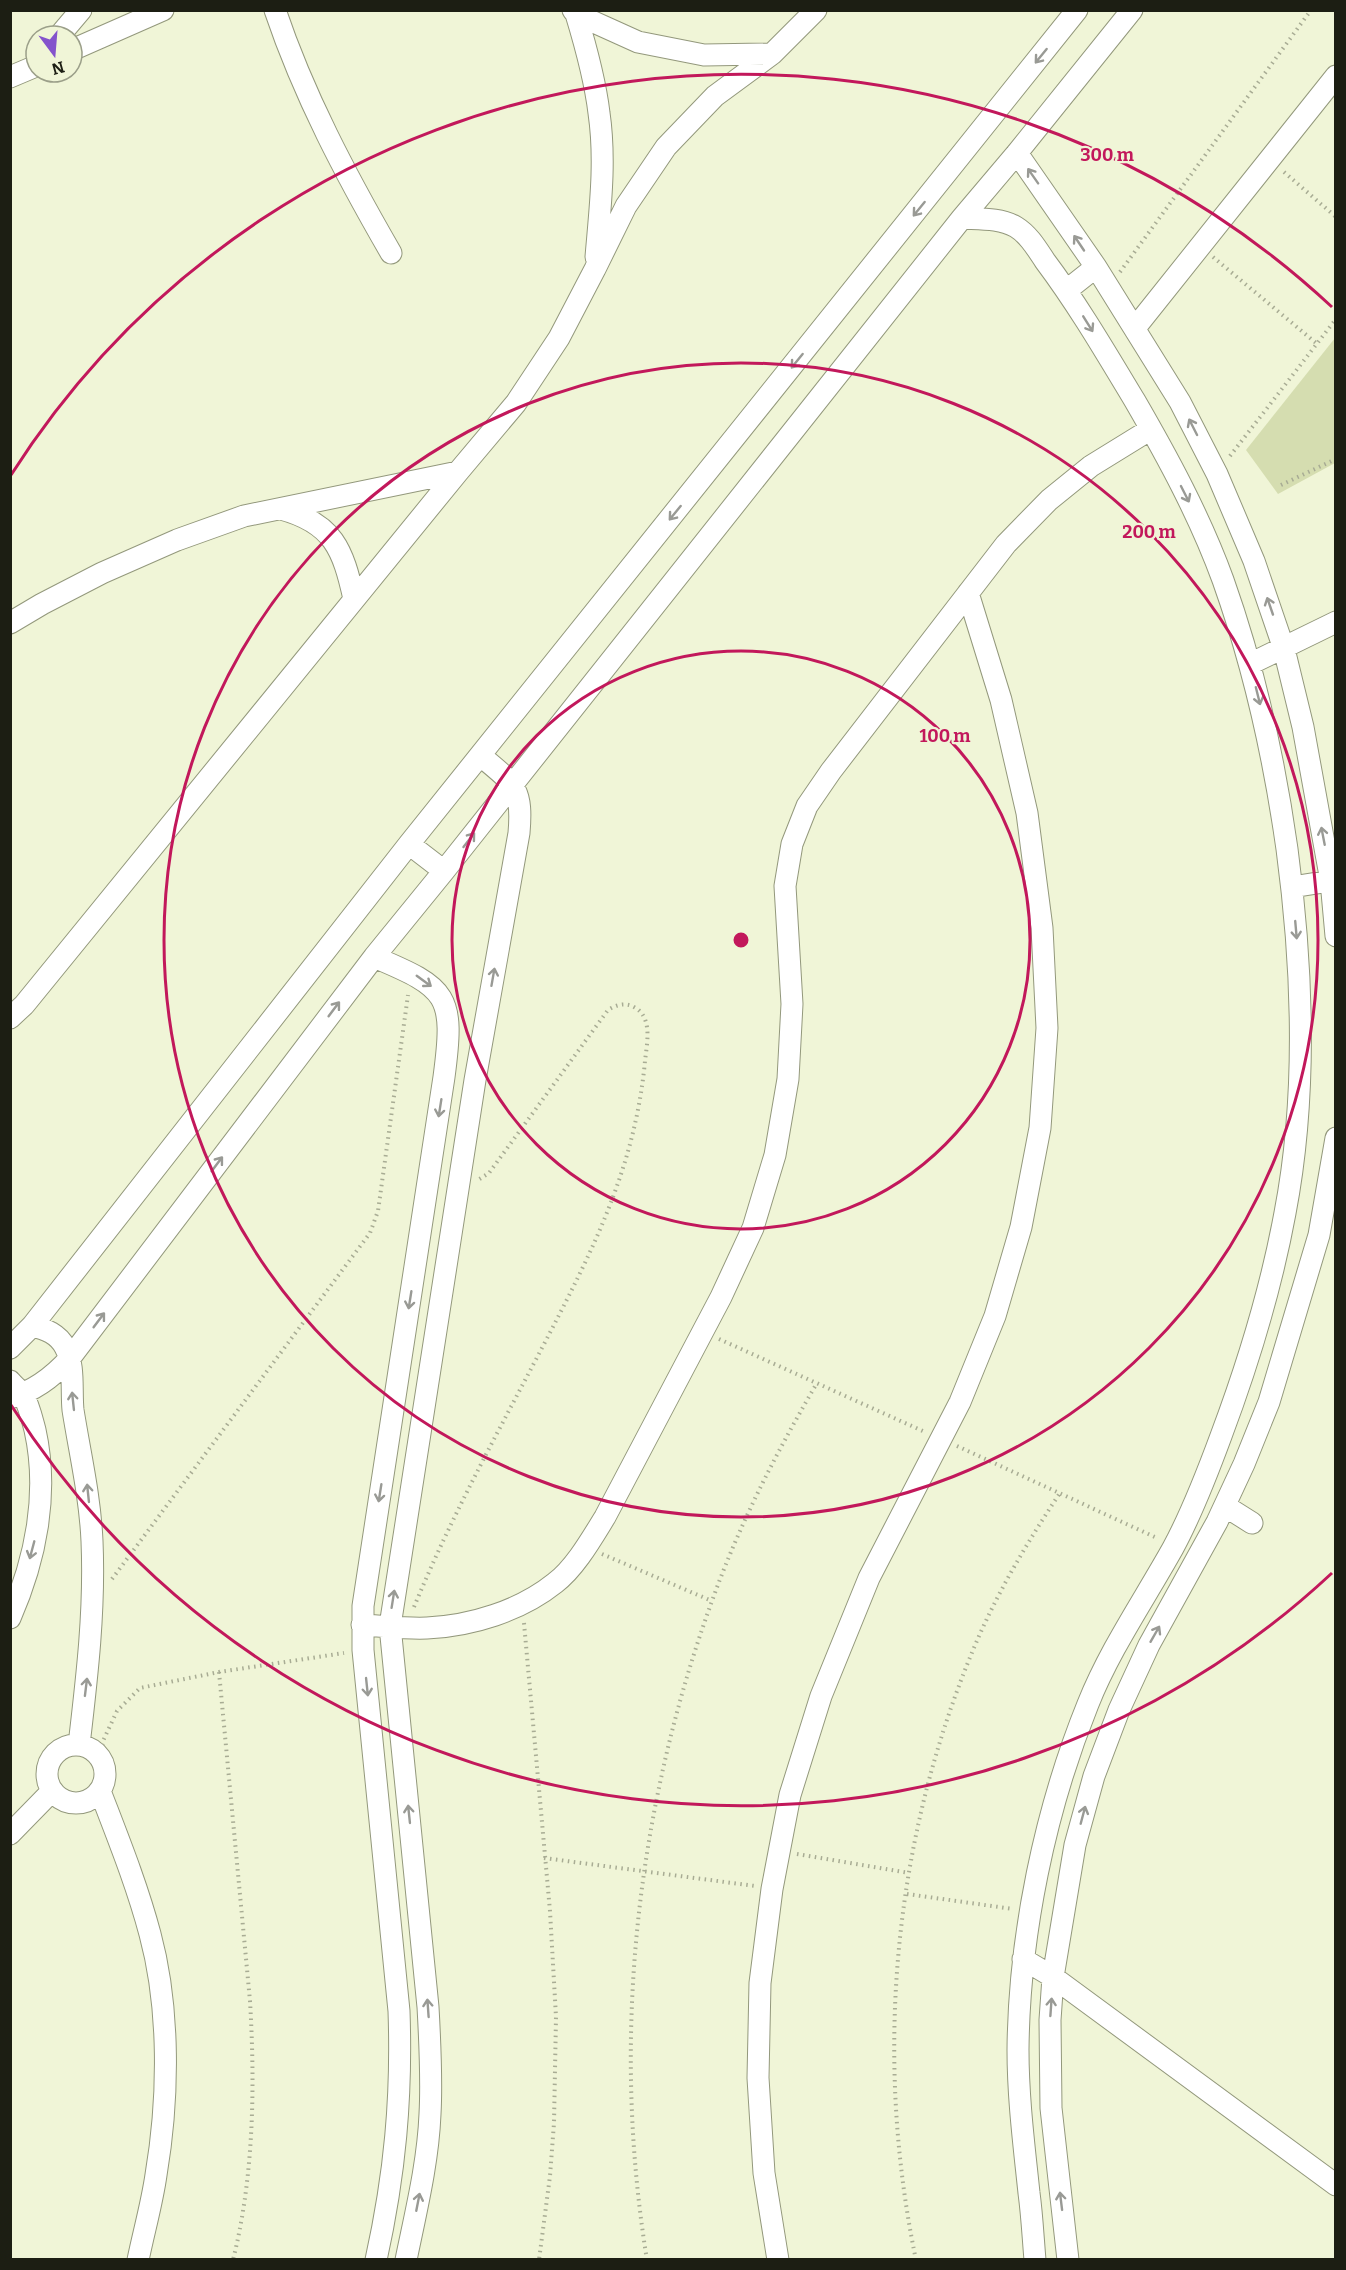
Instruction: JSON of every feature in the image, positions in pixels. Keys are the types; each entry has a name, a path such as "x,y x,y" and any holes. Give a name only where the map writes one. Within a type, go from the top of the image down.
{"street":[{"path":"69,24 81,10"},
{"path":"84,45 163,10"},
{"path":"275,10 315,111 351,183 391,253"},
{"path":"10,1027 17,1012 516,403 559,338 626,206 666,147 715,96 771,54 816,10"},
{"path":"10,1348 32,1326 410,843 1077,10"},
{"path":"10,1618 34,1545 41,1497 40,1451 32,1417 15,1392 40,1386 70,1358 374,957 962,218 1132,10"},
{"path":"574,12 638,42 704,55 771,54"},
{"path":"574,12 591,63 600,114 602,166 596,269"},
{"path":"10,77 24,71"},
{"path":"1135,328 1335,76"},
{"path":"1017,153 1096,267 1180,402 1217,474 1254,561 1284,649 1303,727 1333,881 1335,936"},
{"path":"962,218 987,219 1016,227 1028,237 1067,290 1151,429 1189,502 1222,577 1250,664 1268,736 1292,887 1300,977 1302,1052 1297,1130 1286,1209 1270,1286 1222,1434 1193,1508 1122,1633 1089,1701 1066,1765 1046,1837 1023,1959 1019,2018 1020,2101 1035,2259"},
{"path":"1067,290 1096,267"},
{"path":"362,1625 425,1628 451,1625 483,1618 522,1605 557,1582 586,1547 605,1517 721,1297 753,1228 775,1155 788,1080 792,1004 785,886 792,844 807,806 831,771 1006,544 1049,500 1091,466 1151,429"},
{"path":"10,623 102,573 177,540 244,516 458,472"},
{"path":"280,509 300,514 318,525 333,539 344,557 354,599"},
{"path":"778,2259 764,2173 758,2078 760,1983 778,1850 790,1795 821,1696 869,1578 960,1402 994,1316 1021,1227 1040,1128 1047,1028 1041,916 1027,813 1001,700 968,593"},
{"path":"1250,664 1335,622"},
{"path":"406,2259 424,2168 430,2115 431,2061 398,1627 459,1182 519,833 519,800 513,784 481,756"},
{"path":"410,843 444,871"},
{"path":"1292,887 1333,881"},
{"path":"374,957 411,972 435,989 448,1015 449,1029 444,1077 363,1606 363,1650 399,2011 401,2062 394,2165 376,2259"},
{"path":"449,1029 462,1037 469,1038 483,1034"},
{"path":"444,1077 457,1073 470,1076 475,1080"},
{"path":"1068,2259 1051,2108 1050,2042 1053,1977 1075,1845 1094,1776 1119,1710 1149,1645 1185,1583 1225,1506 1269,1402 1319,1235 1335,1138"},
{"path":"32,1326 45,1329 56,1336 65,1346 70,1358 73,1407 87,1484 92,1540 93,1603 90,1653 79,1745"},
{"path":"1225,1506 1252,1523"},
{"path":"79,1745 91,1749 100,1757 105,1768 105,1780 100,1791 92,1799 82,1803 70,1803 60,1799 52,1791 47,1779 47,1766 54,1754 66,1747 79,1745"},
{"path":"10,1834 52,1791"},
{"path":"100,1791 133,1878 151,1935 161,1995 165,2055 162,2115 156,2174 138,2259"},
{"path":"1023,1959 1053,1977 1335,2185"}],"path":[{"path":"1109,287 1311,10"},
{"path":"1270,159 1335,217"},
{"path":"1200,246 1316,343"},
{"path":"1217,474 1335,318"},
{"path":"1281,485 1335,459"},
{"path":"93,1603 370,1233 378,1211 411,972"},
{"path":"398,1627 580,1275 610,1208 630,1147 639,1103 648,1033 645,1018 640,1012 627,1005 614,1006 608,1010 489,1173 474,1182 459,1182"},
{"path":"646,2259 634,2162 631,2089 633,1985 643,1872 655,1804 688,1671 712,1601 765,1479 817,1383"},
{"path":"916,2259 900,2169 893,2059 899,1948 909,1873 928,1783 955,1696 972,1653 1012,1571 1060,1493"},
{"path":"586,1547 712,1601"},
{"path":"522,1605 554,1964 556,2070 550,2176 539,2259"},
{"path":"100,1757 109,1725 117,1711 140,1688 219,1672 363,1650"},
{"path":"219,1672 252,2042 248,2163 233,2259"},
{"path":"778,1850 909,1873"},
{"path":"544,1858 772,1889"},
{"path":"907,1893 1032,1911"}],"green space":[{"path":"1335,338 1335,463 1278,494 1246,450"}]}
